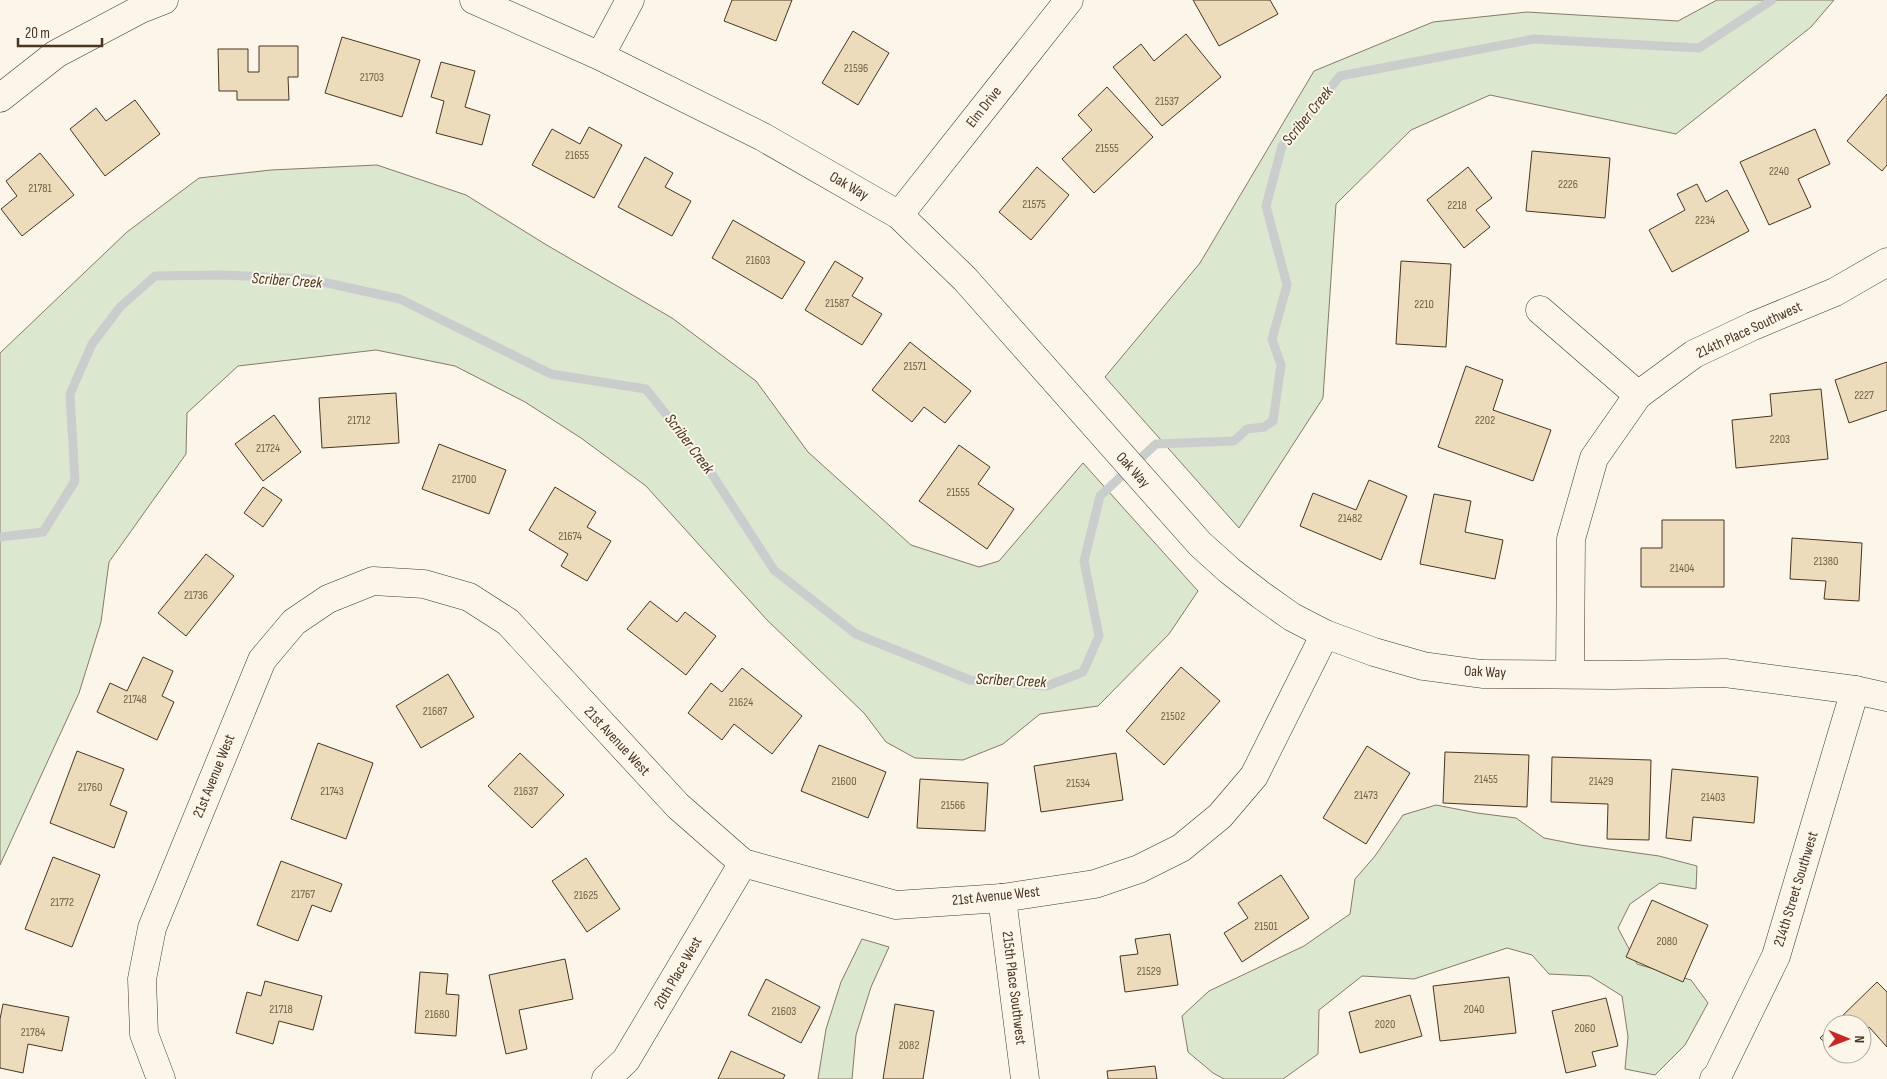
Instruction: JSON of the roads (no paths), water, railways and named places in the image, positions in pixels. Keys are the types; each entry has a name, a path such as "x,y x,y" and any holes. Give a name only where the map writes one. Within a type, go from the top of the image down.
{"street":[{"path":"0,98 56,54 141,8 164,0"},
{"name":"Oak Way","path":"474,0 600,56 763,137 899,215 965,279 1200,544 1230,571 1292,616 1325,634 1374,652 1423,666 1482,674 1726,673 1855,690 1887,697"},
{"path":"600,56 630,0"},
{"name":"Elm Drive","path":"899,215 1069,0"},
{"name":"214th Place Southwest","path":"1570,674 1572,539 1594,458 1638,395 1694,354 1753,326 1835,292 1887,262"},
{"path":"1540,310 1638,395"},
{"name":"21st Avenue West","path":"161,1079 144,1034 142,979 152,928 262,660 294,622 328,599 373,581 424,584 469,597 508,622 678,806 743,862 896,905 1002,898 1095,884 1139,869 1181,848 1220,816 1254,776 1325,634"},
{"name":"214th Street Southwest","path":"1717,1078 1776,956 1855,690"},
{"name":"20th Place West","path":"606,1079 626,1060 743,862"},
{"name":"215th Place Southwest","path":"1002,898 1025,1079"}],"waterway":[{"name":"Scriber Creek","path":"0,537 43,532 75,481 70,394 92,344 120,307 155,276 222,275 309,279 400,299 551,374 646,389 704,462 774,570 856,634 970,680 1047,686 1083,672 1099,636 1084,561 1100,496 1156,444 1234,441 1247,429 1264,427 1273,421 1281,365 1272,339 1287,285 1266,206 1282,146 1340,76 1534,39 1699,48 1772,0"}]}
